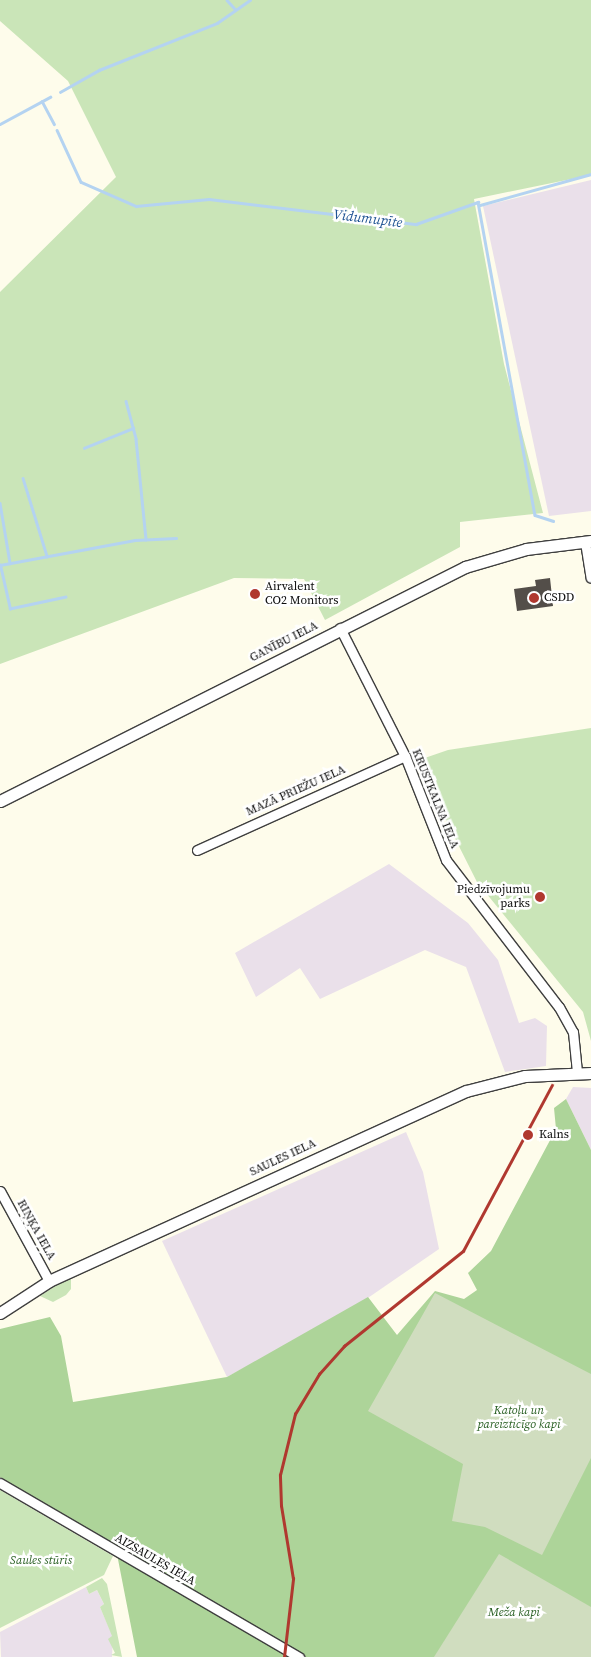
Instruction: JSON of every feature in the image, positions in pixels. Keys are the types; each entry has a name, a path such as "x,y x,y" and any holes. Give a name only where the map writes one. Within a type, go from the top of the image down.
{"street":[{"path":"588,542 591,578"},
{"name":"GANĪBU IELA","path":"0,801 340,628 479,562 526,549 588,542"},
{"name":"KRUSTKALNA IELA","path":"340,628 405,756 446,860 559,1006 573,1032 577,1072"},
{"name":"MAZĀ PRIEŽU IELA","path":"197,850 405,756"},
{"name":"SAULES IELA","path":"0,1313 49,1281 466,1091 525,1076 577,1072 591,1073"},
{"name":"RIŅĶA IELA","path":"0,1191 49,1281"},
{"name":"AIZSAULES IELA","path":"0,1483 299,1657"}],"shaded area":[{"path":"591,180 591,511 549,516 483,206"},
{"path":"389,864 468,923 498,960 519,1023 535,1018 547,1026 546,1066 505,1072 466,967 425,950 320,999 300,968 256,997 235,953"},
{"path":"573,1087 591,1088 591,1150 566,1099"},
{"path":"406,1132 423,1172 439,1249 346,1313 227,1377 162,1241"},
{"path":"86,1587 89,1594 97,1590 104,1604 100,1607 113,1637 112,1657 1,1657 0,1632"}],"green space":[{"path":"0,0 591,0 591,175 474,199 504,364 543,513 460,522 460,547 325,620 304,579 234,578 0,664 0,292 116,177 68,81 0,21"},
{"name":"Piedzīvojumu parks","path":"591,728 591,1041 583,1012 477,882 416,761 448,750"},
{"path":"566,1099 591,1150 591,1657 137,1657 115,1544 0,1477 0,1329 50,1317 61,1336 73,1402 227,1377 368,1297 397,1335 435,1291 464,1299 477,1290 468,1273 491,1251 556,1129 554,1108"},
{"path":"71,1276 71,1289 66,1295 53,1302 40,1296"},
{"name":"Katoļu un pareizticīgo kapi","path":"435,1293 591,1374 591,1458 542,1555 485,1527 452,1521 463,1464 368,1411"},
{"name":"Saules stūris","path":"0,1490 113,1556 104,1575 0,1628"},
{"name":"Meža kapi","path":"499,1554 591,1607 591,1657 434,1657"},
{"path":"102,1578 107,1584 122,1657 111,1655 115,1653 108,1639 112,1636 100,1607 104,1604 97,1590 89,1594 86,1587"}],"building":[{"name":"CSDD","path":"550,578 553,606 517,611 514,589 536,586 535,580"}],"waterway":[{"path":"227,0 235,9"},
{"path":"60,92 99,70 217,23 250,0"},
{"name":"Vidumupīte","path":"0,124 50,97"},
{"name":"Vidumupīte","path":"42,101 54,124"},
{"name":"Vidumupīte","path":"57,130 81,182 136,206 209,199 416,224 478,202 535,515 553,521"},
{"path":"480,205 591,174"},
{"path":"126,401 136,439 146,540"},
{"path":"84,448 133,428"},
{"path":"23,478 47,556"},
{"path":"0,503 10,563"},
{"path":"66,597 10,609 0,565 135,540 176,538"}],"railway":[{"path":"284,1657 293,1579 281,1506 280,1475 295,1414 319,1374 344,1346 463,1251 552,1085"}],"place":[{"name":"Airvalent CO2 Monitors","path":"255,594"},
{"name":"CSDD","path":"534,598"},
{"name":"Piedzīvojumu parks","path":"540,897"},
{"name":"Kalns","path":"528,1135"}]}
